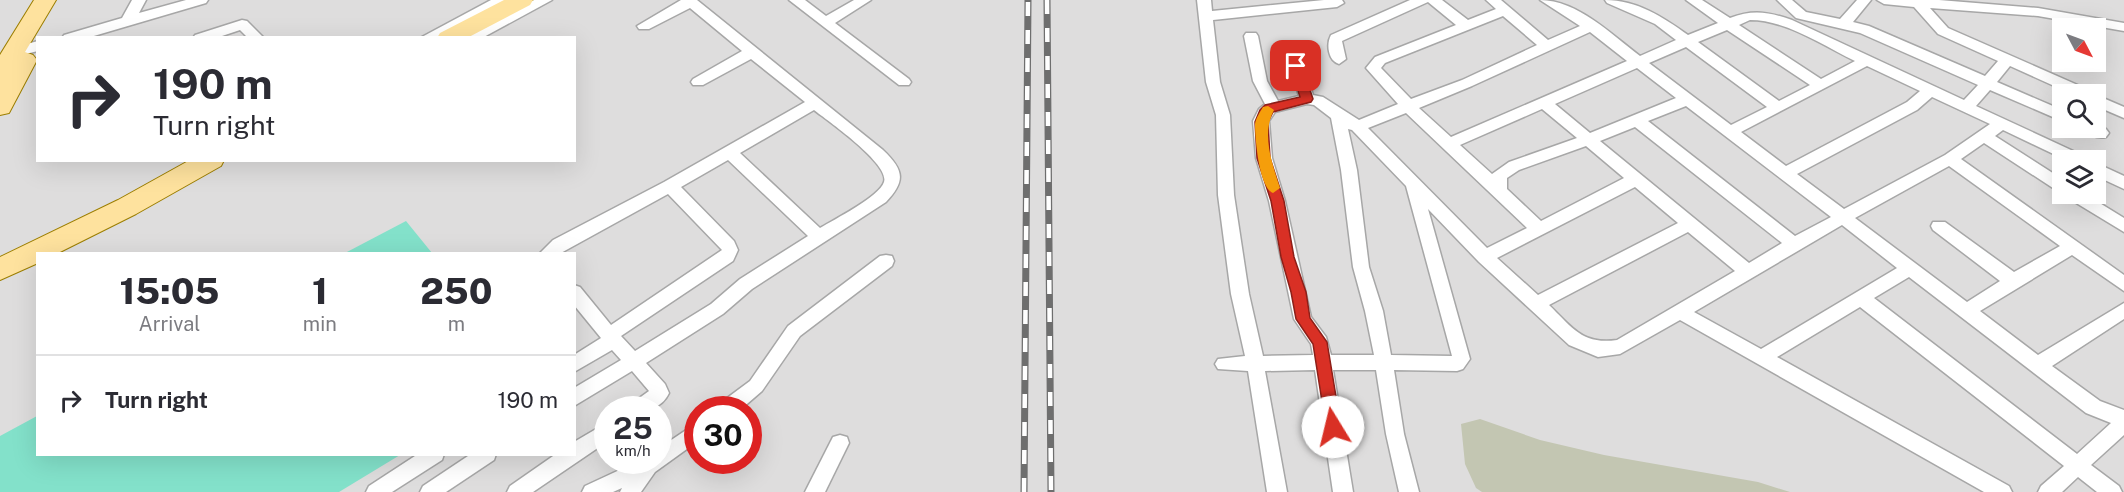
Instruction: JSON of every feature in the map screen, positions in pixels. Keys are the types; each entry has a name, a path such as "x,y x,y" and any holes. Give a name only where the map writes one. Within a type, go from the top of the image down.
{"main road":[{"path":"0,107 31,44 45,0"},
{"path":"36,36 60,0"},
{"path":"452,36 522,0"},
{"path":"0,73 31,44"},
{"path":"0,252 206,162"},
{"path":"0,268 206,162"}],"street":[{"path":"127,22 139,0"},
{"path":"97,34 127,22 201,0"},
{"path":"431,36 502,0"},
{"path":"474,36 545,0"},
{"path":"796,0 904,82"},
{"path":"825,23 864,0"},
{"path":"1340,59 1334,43 1336,38 1422,0"},
{"path":"1433,0 1466,26"},
{"path":"1493,0 1546,46"},
{"path":"1547,0 1591,26 2093,407 2106,414 2124,418"},
{"path":"1612,0 1654,17 1778,107"},
{"path":"1695,1 1718,0"},
{"path":"1784,0 1801,15 1864,29 2052,112"},
{"path":"1844,23 1864,0"},
{"path":"1884,0 1980,3 2072,16 2124,27"},
{"path":"2065,0 2072,16"},
{"path":"576,397 717,309 746,284 880,198 890,189 894,181 892,171 883,158 690,1 644,26"},
{"path":"1695,1 1821,86"},
{"path":"1908,1 1943,32 2062,84"},
{"path":"1277,492 1240,294 1226,195 1223,161 1224,115 1213,82 1204,8 1337,3"},
{"path":"1507,10 1375,64 1373,68 1408,106 1538,228"},
{"path":"1449,144 1686,41 1727,24 1757,15 1777,19 2058,150"},
{"path":"205,36 237,24 246,27 255,36"},
{"path":"1356,125 1467,82 1591,26"},
{"path":"1251,36 1260,81 1274,108"},
{"path":"1291,50 1307,99"},
{"path":"698,82 752,52"},
{"path":"1967,107 2008,59"},
{"path":"1731,131 1865,61"},
{"path":"1785,173 1912,106 1929,91"},
{"path":"1343,492 1320,342 1303,319 1299,292 1288,257 1277,201 1264,158 1262,122 1264,113 1307,99 1318,101 1356,125 1485,257 1575,340 1598,351 1620,347 1794,244 1950,159 1986,137 2003,123"},
{"path":"1499,190 1499,176 1505,171 1688,99"},
{"path":"549,252 559,244 670,186 815,103"},
{"path":"1545,104 1747,271"},
{"path":"2106,105 2124,113"},
{"path":"1340,117 1338,118 1349,170 1361,267 1384,362 1395,434 1409,492"},
{"path":"1637,120 1794,244"},
{"path":"1986,137 2052,180"},
{"path":"730,152 819,237"},
{"path":"1950,159 2124,284"},
{"path":"2106,174 2124,183"},
{"path":"1485,257 1636,179"},
{"path":"1224,364 1254,362 1457,364 1461,359 1413,185"},
{"path":"576,364 727,256 730,250 728,245 670,186"},
{"path":"2090,204 2124,226"},
{"path":"1536,304 1689,224"},
{"path":"1939,226 2013,281"},
{"path":"1967,311 2072,247"},
{"path":"744,396 756,386 794,331 886,261"},
{"path":"1761,358 1910,268"},
{"path":"576,294 660,393 656,396"},
{"path":"1861,298 2112,492"},
{"path":"2038,365 2124,310"},
{"path":"1680,312 2002,492"},
{"path":"2048,492 2124,423"},
{"path":"576,452 594,440"},
{"path":"815,492 840,443"},
{"path":"376,492 432,456"},
{"path":"430,492 485,456"},
{"path":"517,492 570,456"},
{"path":"592,492 630,474"},
{"path":"630,492 645,474"}],"shaded area":[{"path":"0,0 2124,0 2124,492 0,492"},
{"path":"1480,419 1540,440 1604,455 1758,482 1790,492 1482,492 1476,488 1465,464 1461,424"}],"green space":[{"path":"406,221 431,252 347,252"},
{"path":"36,417 36,456 398,456 339,492 0,492 0,436"}],"railway":[{"path":"1024,492 1028,0"},
{"path":"1047,0 1051,492"}],"slow traffic":[{"path":"1268,110 1264,113 1262,122 1264,158 1273,188"}],"route":[{"path":"1296,66 1307,99 1269,108 1264,113 1262,122 1264,158 1277,201 1288,257 1299,292 1303,319 1320,342 1333,427"}]}
